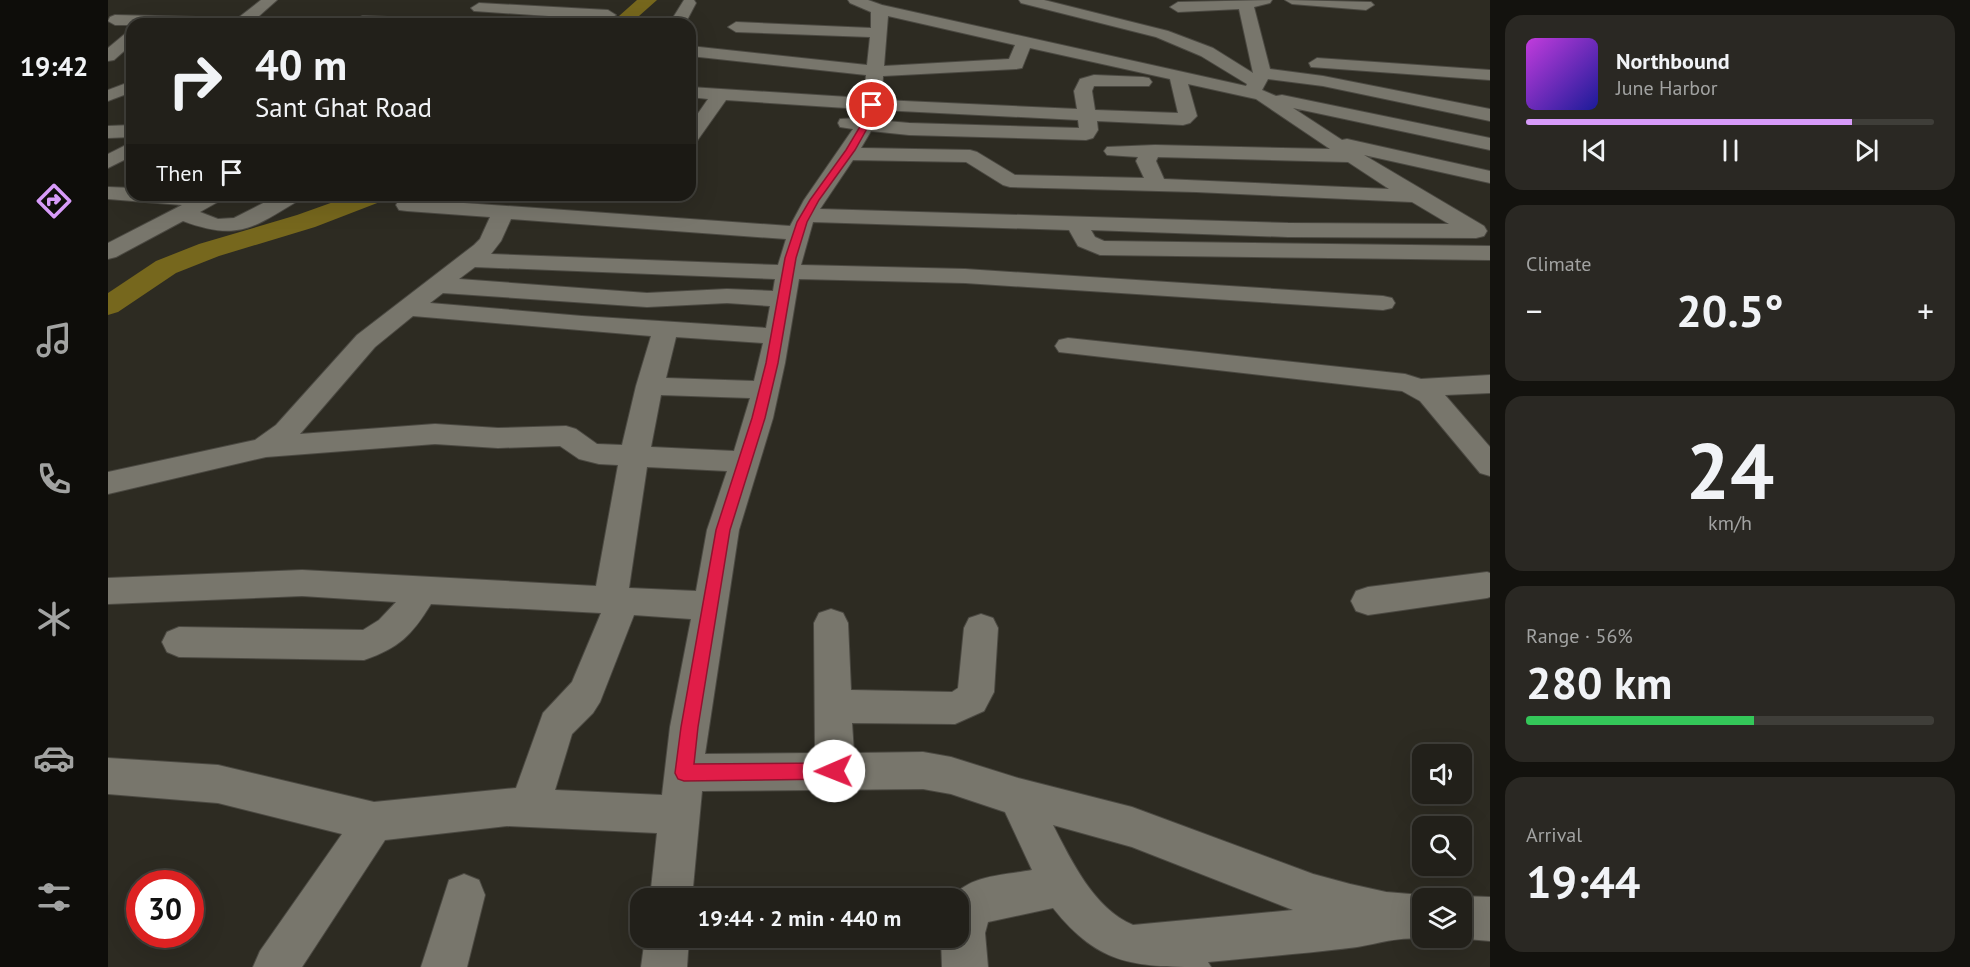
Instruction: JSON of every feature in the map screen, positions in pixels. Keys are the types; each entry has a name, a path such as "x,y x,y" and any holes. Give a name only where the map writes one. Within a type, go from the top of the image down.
{"street":[{"path":"247,18 270,0"},
{"path":"562,13 582,0"},
{"path":"855,0 882,18 1025,41 1178,80"},
{"path":"1026,0 1064,4 1162,34 1207,52 1260,83 1353,156 1483,236"},
{"path":"1162,34 1175,19 1171,11 1247,4 1265,0"},
{"path":"1292,0 1366,5"},
{"path":"680,18 689,3"},
{"path":"736,27 882,18 931,4"},
{"path":"1247,4 1260,83"},
{"path":"479,8 608,15"},
{"path":"672,888 689,727 723,530 765,390 788,272 803,224 848,154 872,97 882,18"},
{"path":"116,20 126,21"},
{"path":"108,56 126,41"},
{"path":"696,92 872,97 1012,65 1018,62 1025,41"},
{"path":"696,53 872,97"},
{"path":"1260,83 1301,62 1490,75"},
{"path":"818,82 872,97 909,129 1080,134 1089,132 1083,86 1094,80 1260,83 1304,77 1490,115"},
{"path":"930,93 1183,119 1188,116 1178,80"},
{"path":"1260,83 1445,135 1490,144"},
{"path":"696,132 719,113 720,94"},
{"path":"830,122 872,97"},
{"path":"1419,99 1445,135 1483,175 1490,189"},
{"path":"108,132 126,131"},
{"path":"1332,141 1483,175"},
{"path":"1113,151 1353,156"},
{"path":"1155,151 1149,153 1146,161 1156,185"},
{"path":"108,162 126,152"},
{"path":"848,154 970,156 1010,181 1417,196"},
{"path":"108,192 126,194"},
{"path":"108,252 205,201"},
{"path":"182,213 216,225 231,226 247,221 283,201"},
{"path":"407,205 503,213 803,224 1076,223 1483,236"},
{"path":"265,447 286,432 366,341 470,260 490,241 503,213"},
{"path":"1076,223 1086,241 1100,248 1490,253"},
{"path":"108,237 133,238"},
{"path":"470,260 965,276 1383,303"},
{"path":"437,285 647,300 727,296 783,299"},
{"path":"408,308 520,320 777,336"},
{"path":"530,808 556,725 580,702 587,691 617,600 633,456 649,386 666,329"},
{"path":"1068,346 1405,383 1420,388 1490,384"},
{"path":"649,386 765,390"},
{"path":"1420,388 1442,408 1490,466"},
{"path":"108,483 265,447 435,434 498,438 566,436 589,452 744,462"},
{"path":"108,591 302,583 710,606"},
{"path":"1368,601 1487,585"},
{"path":"179,642 364,645 386,636 395,628 422,590"},
{"path":"831,623 834,771"},
{"path":"833,706 887,705 942,709 963,705 971,700 976,692 981,628"},
{"path":"684,773 930,770 945,772 1019,797 1124,824 1291,886 1352,906 1412,916"},
{"path":"108,777 218,784 374,822 507,807 680,815"},
{"path":"1019,797 1063,885 1092,922 1110,938 1133,947 1173,955 1412,917"},
{"path":"276,967 374,822"},
{"path":"965,967 963,932 966,913 976,903 1063,885"},
{"path":"444,967 464,895"},
{"path":"1472,918 1490,919"},
{"path":"664,967 665,948"}],"waterway":[{"path":"626,18 648,0"},
{"path":"108,306 166,267 209,250 306,221 360,201"}],"route":[{"path":"834,771 684,773 689,727 723,530 759,418 772,363 791,258 802,222 814,200 834,174 865,125 872,105"}]}
